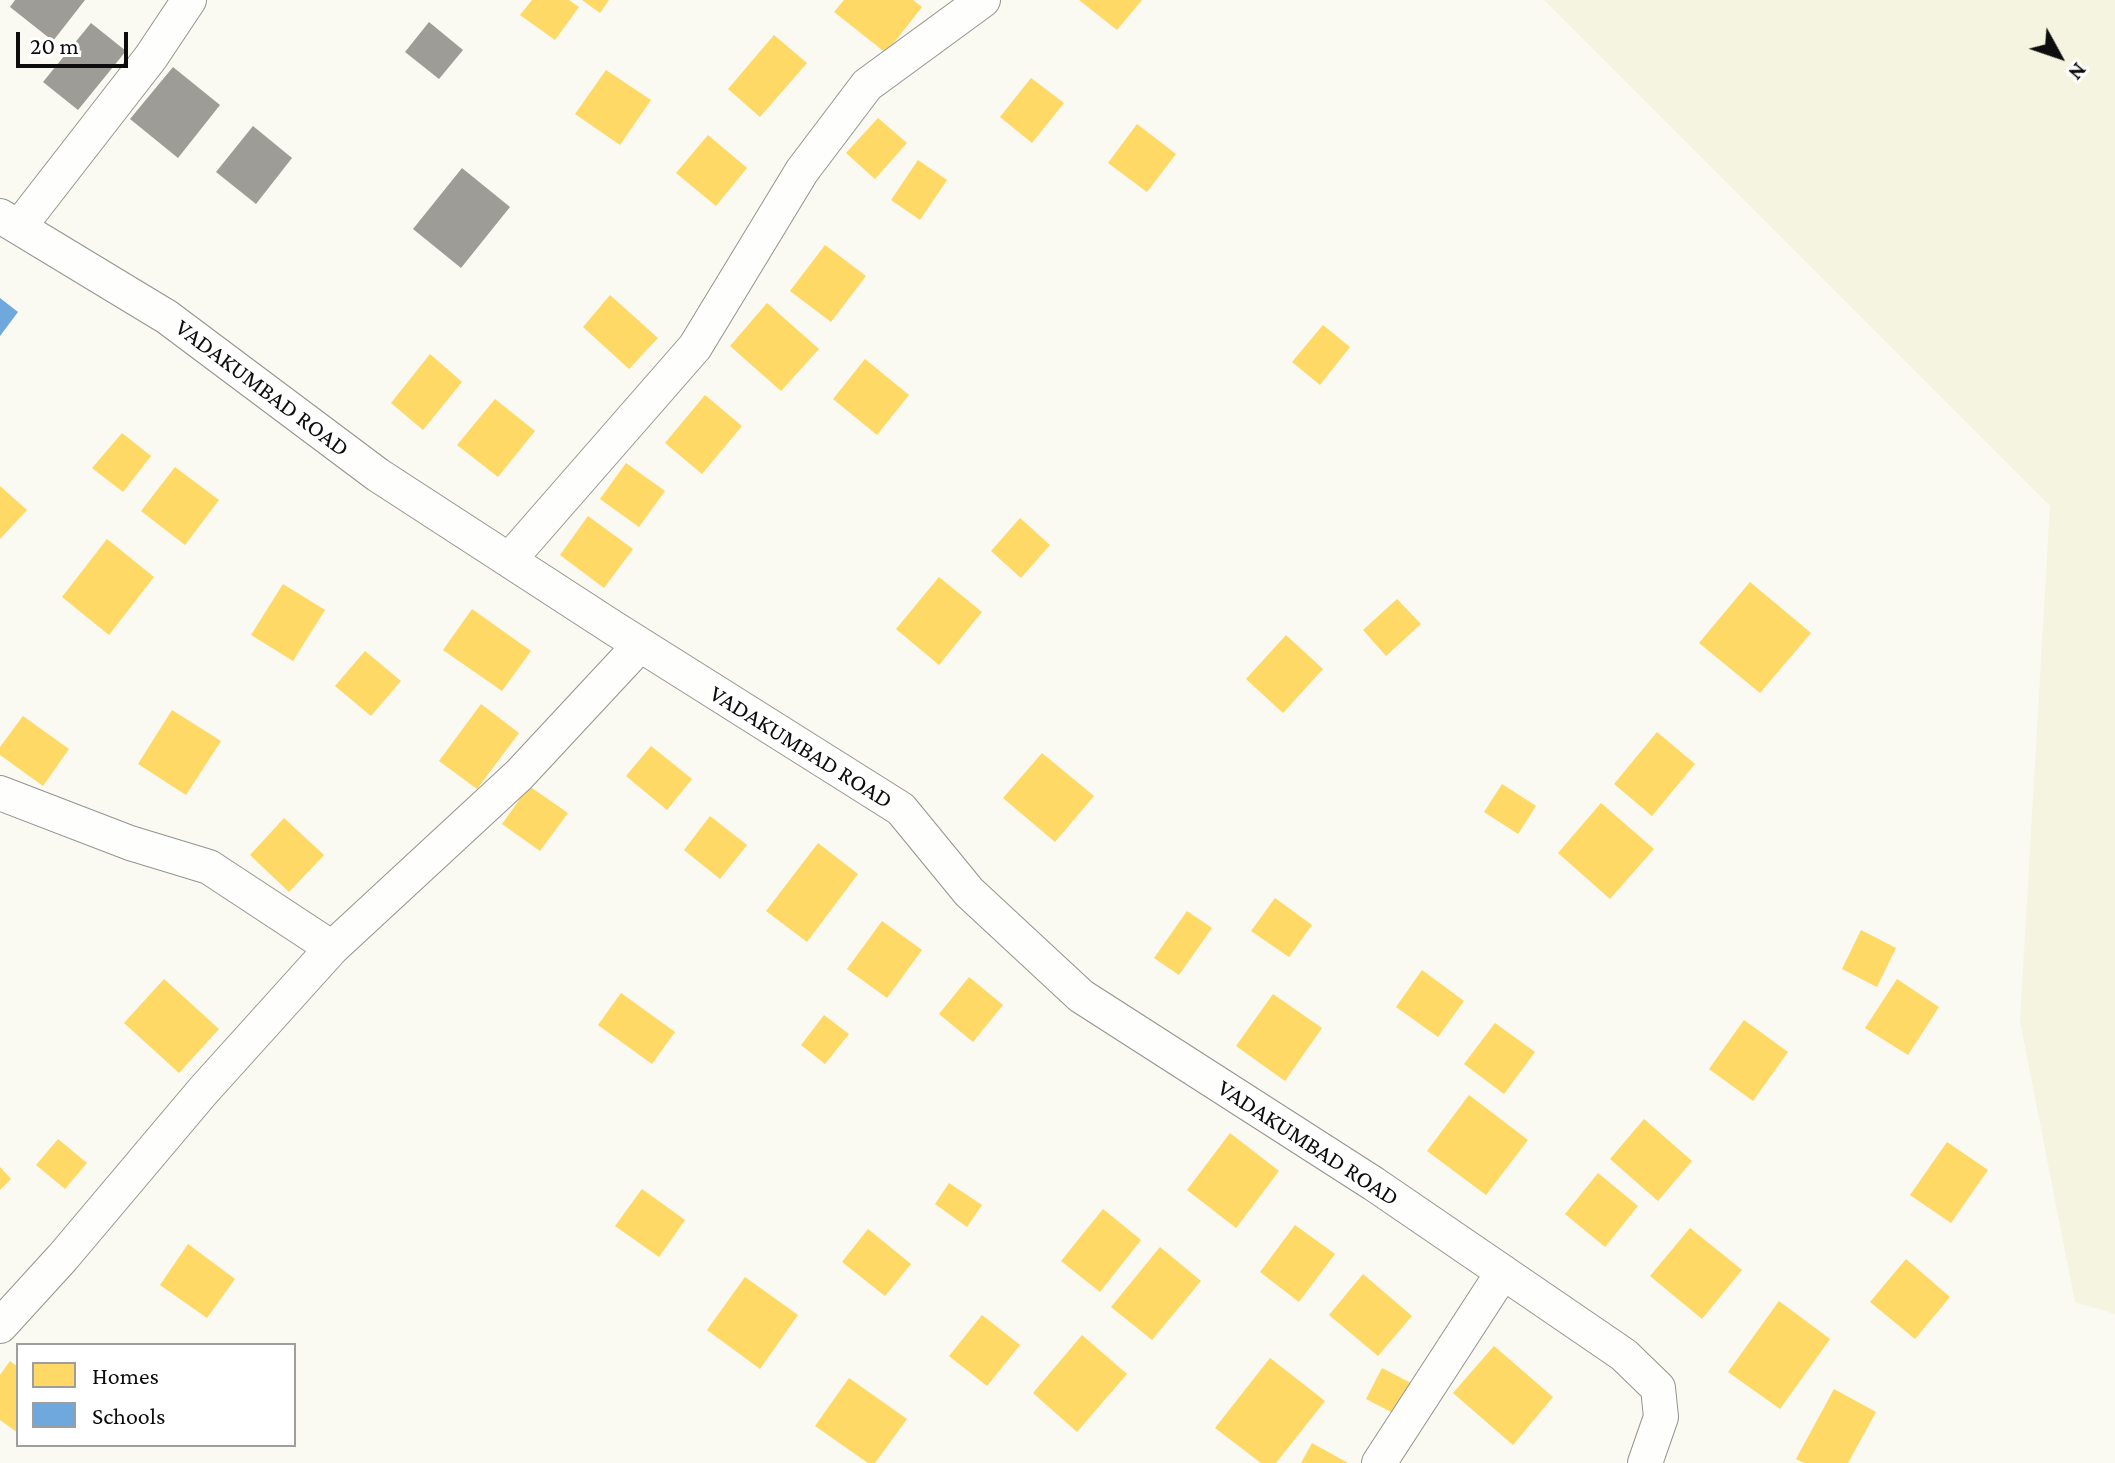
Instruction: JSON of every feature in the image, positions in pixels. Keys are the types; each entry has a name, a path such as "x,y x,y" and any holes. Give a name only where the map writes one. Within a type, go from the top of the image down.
{"street":[{"path":"9,222 151,57 189,0"},
{"path":"509,560 695,347 802,171 867,85 983,0"},
{"name":"VADAKUMBAD ROAD","path":"9,222 167,317 378,475 901,809 969,892 1081,996 1374,1184 1624,1355 1658,1388 1661,1417 1645,1463"},
{"path":"0,1326 63,1257 203,1091 332,948 519,775 640,645"},
{"path":"0,793 130,843 209,867 332,948"},
{"path":"1379,1463 1503,1272"}],"green space":[{"path":"1544,0 2115,0 2115,1314 2075,1302 2020,1021 2050,506"}],"building: Homes":[{"path":"532,0 569,0 579,7 555,40 520,15"},
{"path":"582,0 609,0 600,13"},
{"path":"844,0 913,0 922,7 886,53 834,12"},
{"path":"1079,0 1142,0 1117,30"},
{"path":"774,35 807,63 760,117 728,89"},
{"path":"606,70 651,100 620,145 575,114"},
{"path":"1031,78 1064,103 1032,143 1000,117"},
{"path":"878,118 907,143 875,179 846,153"},
{"path":"1137,124 1176,154 1147,192 1108,163"},
{"path":"708,135 747,168 716,206 676,173"},
{"path":"918,160 947,180 920,220 891,200"},
{"path":"825,245 866,276 831,322 790,291"},
{"path":"610,295 658,338 629,369 583,327"},
{"path":"767,303 819,349 781,391 730,346"},
{"path":"1323,325 1350,347 1320,385 1292,362"},
{"path":"430,354 462,382 423,430 391,403"},
{"path":"865,359 909,395 877,435 833,399"},
{"path":"705,395 742,426 702,474 665,443"},
{"path":"495,399 535,431 498,477 457,445"},
{"path":"122,433 151,456 123,492 92,468"},
{"path":"626,463 665,491 639,527 600,499"},
{"path":"175,467 219,500 185,545 141,511"},
{"path":"0,486 27,510 0,539"},
{"path":"588,516 633,549 604,588 560,555"},
{"path":"1020,518 1050,545 1021,578 991,551"},
{"path":"107,539 154,577 109,635 62,597"},
{"path":"939,577 982,612 939,665 896,629"},
{"path":"1750,582 1811,633 1760,693 1699,643"},
{"path":"283,584 325,610 293,661 251,635"},
{"path":"1397,599 1421,624 1386,656 1363,630"},
{"path":"472,609 531,651 502,691 443,650"},
{"path":"1286,635 1323,669 1283,713 1246,679"},
{"path":"365,651 401,681 371,716 335,686"},
{"path":"481,704 519,733 477,789 439,761"},
{"path":"172,710 221,741 186,795 138,764"},
{"path":"23,716 69,749 43,786 0,755 0,747"},
{"path":"1657,732 1695,764 1652,816 1614,784"},
{"path":"651,746 692,779 667,810 626,776"},
{"path":"1042,753 1094,796 1055,842 1003,798"},
{"path":"1502,784 1536,806 1518,834 1484,812"},
{"path":"529,786 568,813 540,851 502,824"},
{"path":"1601,803 1654,849 1610,899 1558,853"},
{"path":"710,816 747,845 720,879 684,850"},
{"path":"284,818 324,855 289,892 250,855"},
{"path":"818,843 858,874 807,942 766,911"},
{"path":"1275,898 1312,925 1289,957 1251,931"},
{"path":"1187,911 1212,928 1179,975 1154,958"},
{"path":"882,921 922,950 887,998 847,969"},
{"path":"1861,930 1896,948 1877,987 1842,969"},
{"path":"1422,970 1464,1001 1438,1037 1396,1007"},
{"path":"969,977 1003,1005 973,1042 939,1014"},
{"path":"164,979 219,1029 179,1073 124,1023"},
{"path":"1897,979 1939,1007 1908,1055 1865,1028"},
{"path":"621,993 675,1032 652,1064 598,1025"},
{"path":"1273,994 1322,1028 1285,1081 1236,1046"},
{"path":"824,1015 849,1034 825,1064 801,1045"},
{"path":"1744,1020 1788,1052 1753,1101 1709,1069"},
{"path":"1495,1023 1535,1052 1504,1094 1464,1064"},
{"path":"1469,1095 1528,1140 1486,1195 1427,1151"},
{"path":"1644,1119 1692,1161 1658,1201 1610,1159"},
{"path":"1230,1133 1279,1171 1236,1228 1187,1190"},
{"path":"58,1139 87,1163 65,1189 36,1165"},
{"path":"1947,1142 1988,1170 1951,1223 1910,1195"},
{"path":"0,1167 11,1179 0,1190"},
{"path":"1598,1173 1638,1206 1605,1247 1565,1214"},
{"path":"949,1183 982,1205 967,1227 935,1204"},
{"path":"642,1189 685,1220 659,1257 615,1226"},
{"path":"1103,1209 1141,1240 1100,1292 1061,1261"},
{"path":"1295,1225 1335,1254 1299,1302 1260,1272"},
{"path":"1690,1228 1742,1270 1702,1319 1650,1276"},
{"path":"868,1229 911,1264 885,1296 842,1262"},
{"path":"188,1244 235,1279 207,1318 160,1285"},
{"path":"1160,1247 1201,1281 1152,1340 1111,1307"},
{"path":"1906,1259 1950,1297 1915,1339 1870,1302"},
{"path":"1363,1274 1412,1316 1378,1356 1329,1315"},
{"path":"745,1277 798,1315 760,1369 707,1330"},
{"path":"1779,1301 1830,1339 1780,1409 1728,1372"},
{"path":"982,1315 1020,1345 987,1386 949,1356"},
{"path":"1082,1335 1127,1374 1077,1432 1033,1393"},
{"path":"1494,1346 1553,1397 1513,1445 1453,1393"},
{"path":"1270,1358 1325,1401 1276,1463 1261,1463 1215,1428"},
{"path":"10,1361 16,1366 16,1432 0,1420 0,1375"},
{"path":"1382,1368 1411,1383 1395,1414 1366,1399"},
{"path":"849,1378 907,1419 875,1463 868,1463 815,1426"},
{"path":"1834,1389 1876,1412 1848,1463 1804,1463 1796,1459"},
{"path":"1312,1443 1348,1463 1301,1463"}],"building: Schools":[{"path":"0,298 18,312 0,336"}],"building: Other":[{"path":"15,0 85,0 53,41 10,7"},
{"path":"429,22 463,50 439,79 405,52"},
{"path":"91,23 126,51 78,110 43,82"},
{"path":"173,67 220,105 178,158 130,119"},
{"path":"253,126 292,158 256,204 216,172"},
{"path":"462,168 510,207 461,268 413,229"}]}
